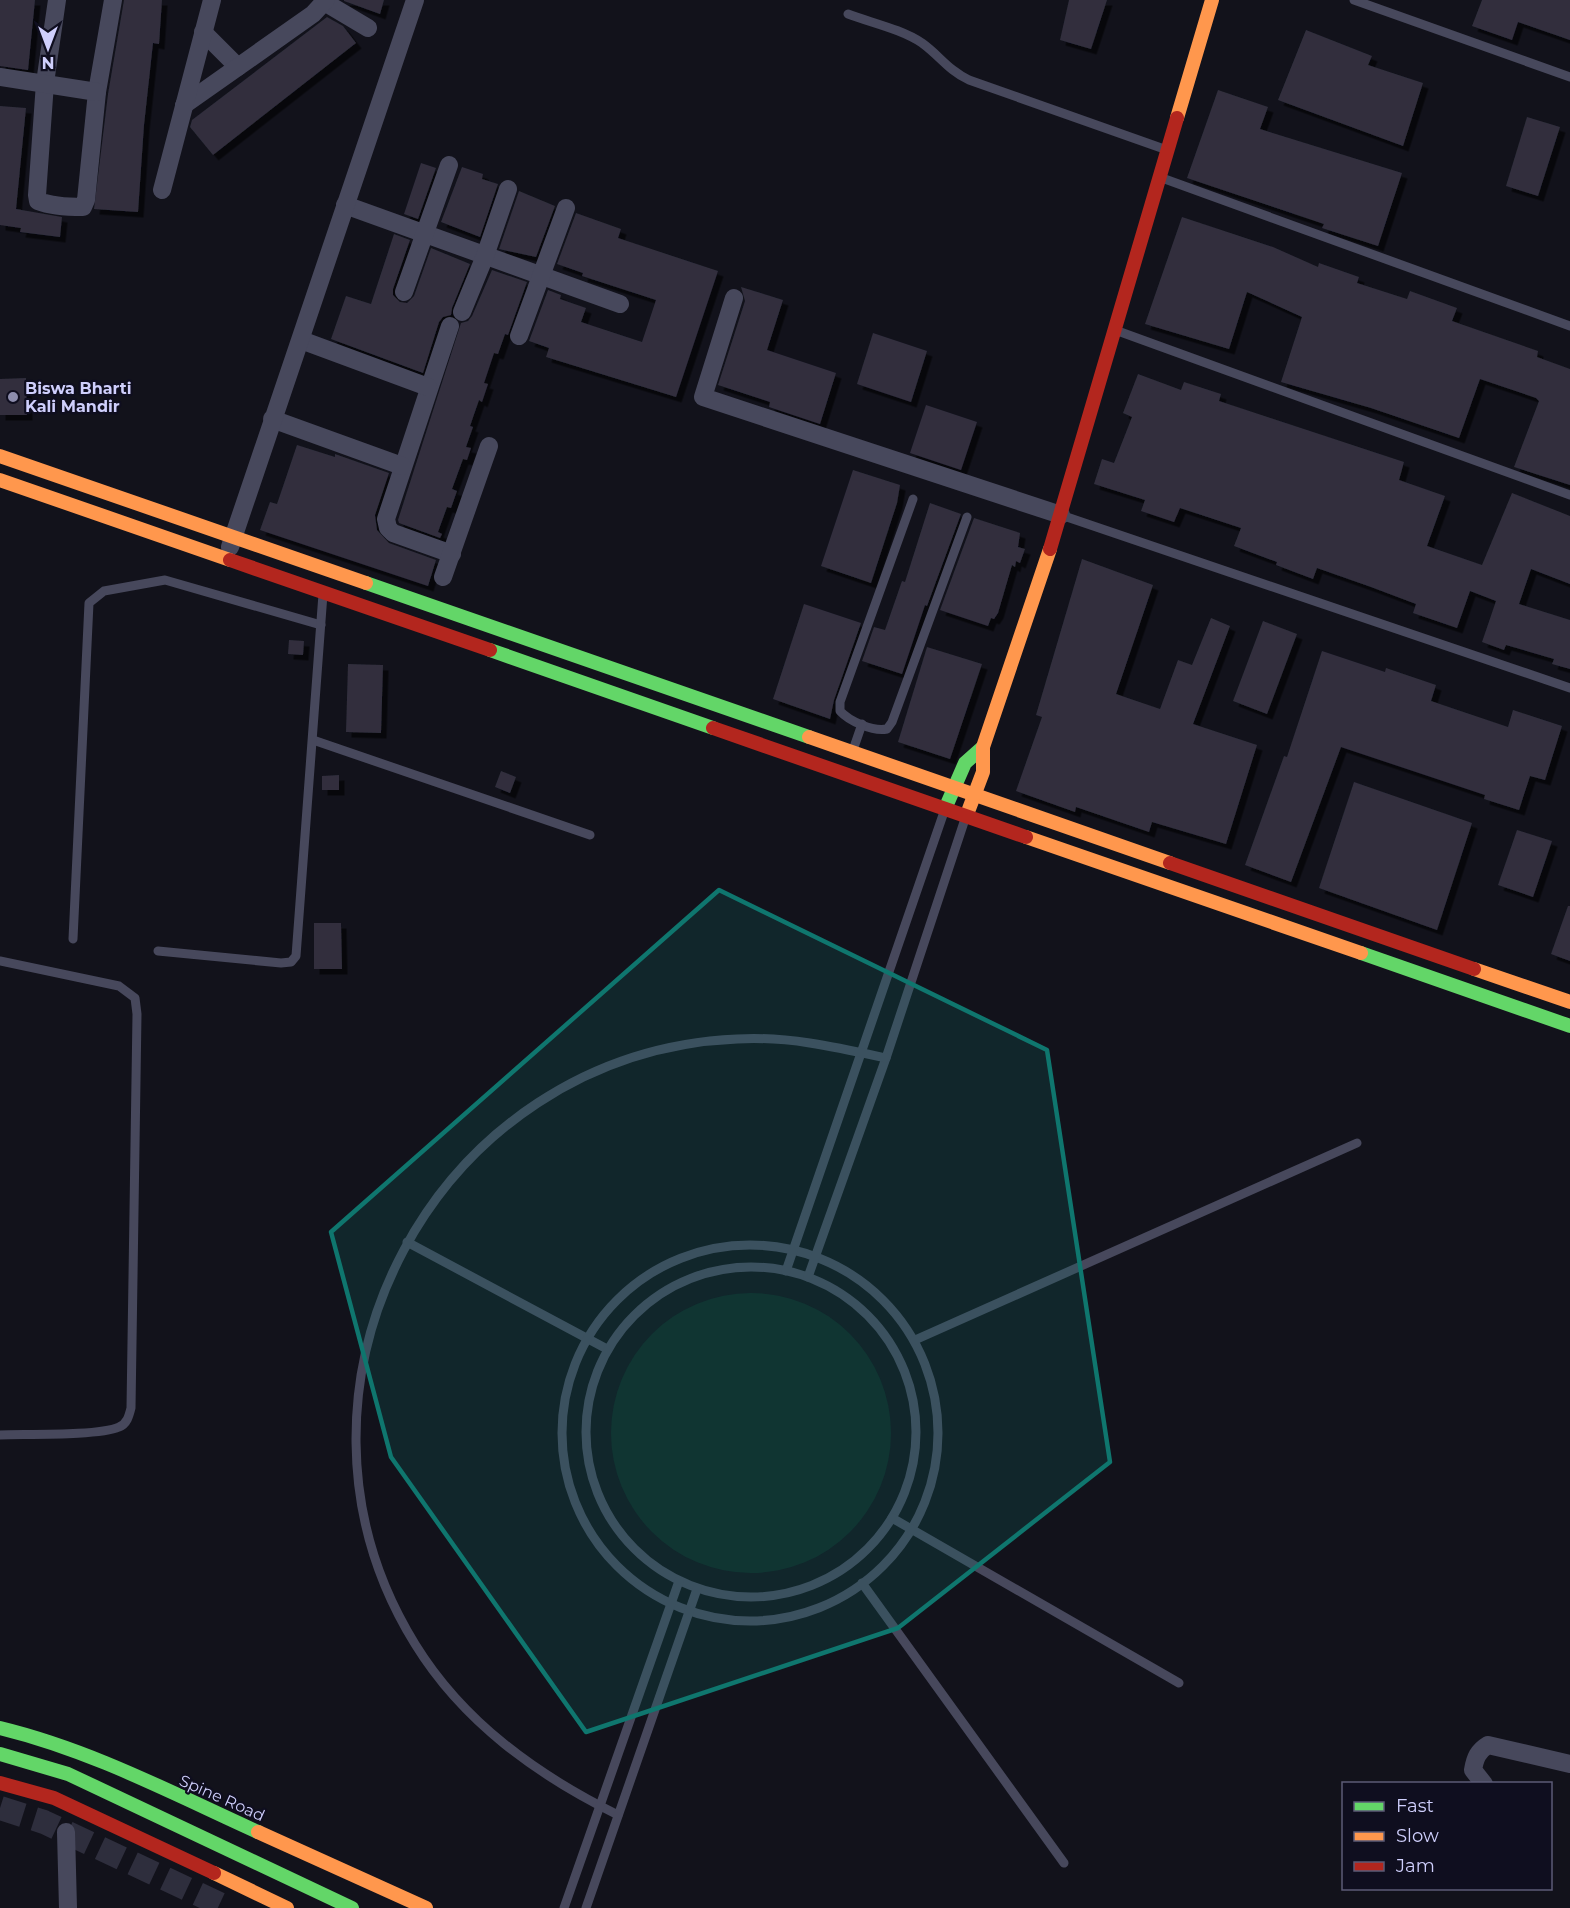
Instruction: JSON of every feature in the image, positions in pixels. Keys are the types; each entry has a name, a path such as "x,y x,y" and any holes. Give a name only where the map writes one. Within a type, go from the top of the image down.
{"street":[{"path":"57,0 45,83 37,195 38,201 44,203 83,207 97,92 112,0"},
{"path":"162,190 212,0"},
{"path":"226,560 415,0"},
{"path":"966,816 983,772 983,747 1061,515 1114,330 1162,178 1212,0"},
{"path":"184,105 313,15 326,1 368,28"},
{"path":"203,32 238,67"},
{"path":"0,77 97,92"},
{"path":"404,292 449,165"},
{"path":"462,312 485,256 508,189"},
{"path":"345,205 620,304"},
{"path":"519,336 566,208"},
{"path":"734,298 703,397 1061,515"},
{"path":"450,326 386,519 387,528 393,533 452,554"},
{"path":"301,340 428,387"},
{"path":"272,419 402,466"},
{"path":"443,577 489,446"},
{"path":"0,456 1570,1002"},
{"path":"0,480 1570,1026"},
{"path":"945,809 965,763 983,747"},
{"name":"Spine Road","path":"0,1728 42,1738 84,1754 426,1908"},
{"path":"1482,1782 1473,1770 1478,1753 1488,1744 1570,1764"},
{"path":"0,1754 68,1774 352,1908"},
{"path":"0,1782 54,1798 287,1908"},
{"path":"66,1832 68,1908"}],"lane":[{"path":"1354,0 1570,77"},
{"path":"848,14 910,36 924,45 953,73 969,80 1169,150"},
{"path":"1162,178 1570,327"},
{"path":"1114,330 1570,495"},
{"path":"913,499 840,702 840,711 846,717 862,724 880,730 887,729 892,722 967,517"},
{"path":"1061,515 1570,688"},
{"path":"73,939 89,603 104,591 165,580 321,625"},
{"path":"158,951 281,963 291,962 296,956 323,594"},
{"path":"852,753 862,724"},
{"path":"313,740 590,835"},
{"path":"786,1271 945,809"},
{"path":"808,1277 886,1058 966,816"},
{"path":"0,961 119,986 135,998 137,1014 131,1408 128,1419 120,1427 102,1431 0,1435"},
{"path":"618,1815 528,1763 465,1710 415,1644 395,1608 379,1570 367,1530 359,1490 356,1449 356,1407 362,1366 371,1326 384,1287 423,1214 448,1181 476,1151 542,1100 578,1080 616,1063 696,1043 738,1039 821,1044 886,1058"},
{"path":"915,1340 1357,1143"},
{"path":"408,1242 607,1349"},
{"path":"752,1245 793,1250 815,1256 851,1273 876,1293 915,1340 929,1370 937,1401 941,1437 937,1467 928,1498 912,1529 895,1554 862,1584 814,1610 782,1618 749,1620 689,1612 669,1604 628,1576 588,1530 573,1496 564,1464 561,1431 565,1399 573,1367 588,1337 607,1311 630,1288 657,1269 687,1256 719,1247 752,1245"},
{"path":"752,1267 786,1271 808,1277 835,1290 858,1307 890,1343 907,1377 915,1405 917,1434 906,1490 892,1518 877,1540 856,1560 833,1576 806,1588 778,1596 749,1598 721,1595 698,1589 679,1581 643,1558 622,1538 606,1514 594,1488 585,1441 587,1403 595,1375 607,1349 624,1326 645,1305 668,1289 695,1277 723,1269 752,1267"},
{"path":"892,1518 1179,1683"},
{"path":"564,1908 669,1604 679,1581"},
{"path":"862,1584 1064,1863"},
{"path":"586,1908 698,1589"}],"highlighted area":[{"path":"719,890 1047,1050 1110,1462 898,1628 586,1732 391,1457 331,1232 525,1058"}],"green space":[{"path":"751,1293 778,1296 805,1304 829,1316 850,1334 868,1355 880,1379 888,1406 891,1433 888,1460 880,1487 868,1511 850,1532 829,1550 805,1562 778,1570 751,1573 724,1570 697,1562 673,1550 652,1532 634,1511 622,1487 614,1460 611,1433 614,1406 622,1379 634,1355 652,1334 673,1316 697,1304 724,1296"}],"building":[{"path":"0,0 35,0 28,70 0,66"},
{"path":"124,0 162,0 159,44 153,43 138,212 94,209 108,94"},
{"path":"344,0 384,0 380,14 344,1"},
{"path":"1069,0 1107,0 1091,49 1060,40"},
{"path":"1482,0 1570,0 1570,40 1518,22 1512,40 1472,26"},
{"path":"327,17 343,26 356,43 213,155 190,127 192,120"},
{"path":"1306,30 1372,56 1368,65 1423,83 1403,146 1278,100"},
{"path":"1218,90 1268,107 1260,129 1402,173 1378,246 1322,228 1324,224 1187,178"},
{"path":"0,106 26,108 16,209 62,217 60,237 20,232 21,228 0,225"},
{"path":"1527,117 1560,127 1538,196 1506,186"},
{"path":"421,163 436,168 418,219 404,214"},
{"path":"462,167 483,174 482,179 498,184 480,237 441,222"},
{"path":"519,191 555,206 536,257 499,249"},
{"path":"576,213 621,229 618,238 718,271 676,397 546,357 549,348 529,341 548,290 561,295 560,299 586,308 581,322 642,342 656,300 582,276 583,273 557,264"},
{"path":"1182,217 1273,247 1318,267 1319,263 1359,277 1357,283 1407,299 1410,291 1457,308 1452,321 1538,351 1537,357 1570,369 1570,485 1514,467 1539,401 1536,398 1480,379 1459,438 1371,408 1281,382 1302,317 1247,292 1229,349 1145,324"},
{"path":"394,234 410,240 393,289 393,295 400,302 407,303 414,296 431,248 470,264 451,315 443,317 439,322 423,373 331,339 346,296 371,304"},
{"path":"492,270 527,282 508,335 505,334 498,354 494,353 484,383 488,384 482,402 479,400 470,426 473,427 466,447 471,448 467,460 463,459 452,489 457,491 451,508 447,507 438,532 442,534 440,538 399,523 398,520 461,323 468,321 472,316"},
{"path":"741,287 783,300 767,350 836,373 820,424 769,407 770,402 718,385 745,301"},
{"path":"873,333 927,351 911,402 857,384"},
{"path":"1138,374 1181,390 1184,382 1221,394 1219,401 1404,462 1399,480 1445,496 1427,546 1482,565 1512,493 1570,516 1570,584 1531,569 1519,604 1570,620 1570,669 1552,664 1554,659 1506,645 1504,650 1482,642 1496,601 1470,591 1457,628 1413,613 1416,604 1371,587 1317,568 1313,579 1276,565 1277,562 1234,546 1241,528 1180,508 1174,522 1141,511 1145,500 1094,484 1102,459 1114,463 1132,417 1123,413"},
{"name":"Biswa Bharti Kali Mandir","path":"26,378 27,415 0,415 0,379"},
{"path":"926,405 977,422 961,470 910,453"},
{"path":"297,445 335,457 335,454 389,473 375,515 377,530 389,543 436,560 428,586 260,530 270,502 277,504"},
{"path":"853,470 900,485 897,503 871,583 821,566"},
{"path":"930,503 961,514 927,606 925,605 902,674 862,661 874,627 885,630 902,581 905,582"},
{"path":"974,518 1020,533 1018,547 1025,549 1020,563 1016,561 1015,567 1012,565 998,613 994,619 991,618 988,626 940,610"},
{"path":"1082,559 1153,585 1116,694 1160,709 1178,660 1192,665 1211,618 1230,626 1193,724 1257,745 1226,844 1152,822 1149,832 1076,807 1075,812 1016,791 1042,717 1036,715"},
{"path":"804,604 861,623 834,700 830,719 773,699"},
{"path":"1263,621 1297,634 1267,714 1233,701"},
{"path":"289,640 304,641 303,655 288,654"},
{"path":"927,647 982,664 950,759 898,742"},
{"path":"1322,651 1385,672 1386,668 1436,685 1431,701 1508,727 1513,710 1562,726 1545,780 1530,776 1519,810 1484,799 1485,795 1341,747 1291,882 1245,865 1284,756 1287,757"},
{"path":"348,664 383,665 381,733 346,732"},
{"path":"501,771 516,777 510,793 495,787"},
{"path":"339,775 339,790 322,790 322,776"},
{"path":"1354,782 1472,823 1437,930 1319,888"},
{"path":"1517,830 1552,841 1533,897 1498,885"},
{"path":"1568,906 1570,906 1570,961 1551,954"},
{"path":"314,923 341,923 342,969 314,969"}],"tunnel":[{"path":"0,1808 44,1822 228,1908"}],"traffic: fast":[{"path":"366,583 809,737"},
{"path":"490,650 713,728"},
{"path":"948,802 965,763 983,747"},
{"path":"1361,953 1570,1026"},
{"path":"0,1728 67,1748 163,1788 258,1832"},
{"path":"0,1754 68,1774 352,1908"}],"traffic: slow":[{"path":"1177,118 1212,0"},
{"path":"0,456 366,583"},
{"path":"0,480 230,560"},
{"path":"969,809 983,772 983,747 1050,549"},
{"path":"809,737 1170,863"},
{"path":"1026,837 1361,953"},
{"path":"1474,969 1570,1002"},
{"path":"258,1832 426,1908"},
{"path":"214,1873 287,1908"}],"traffic: jam":[{"path":"1050,549 1177,118"},
{"path":"230,560 490,650"},
{"path":"713,728 1026,837"},
{"path":"1170,863 1474,969"},
{"path":"0,1783 54,1798 214,1873"}],"place":[{"name":"Biswa Bharti Kali Mandir","path":"13,397"}]}
